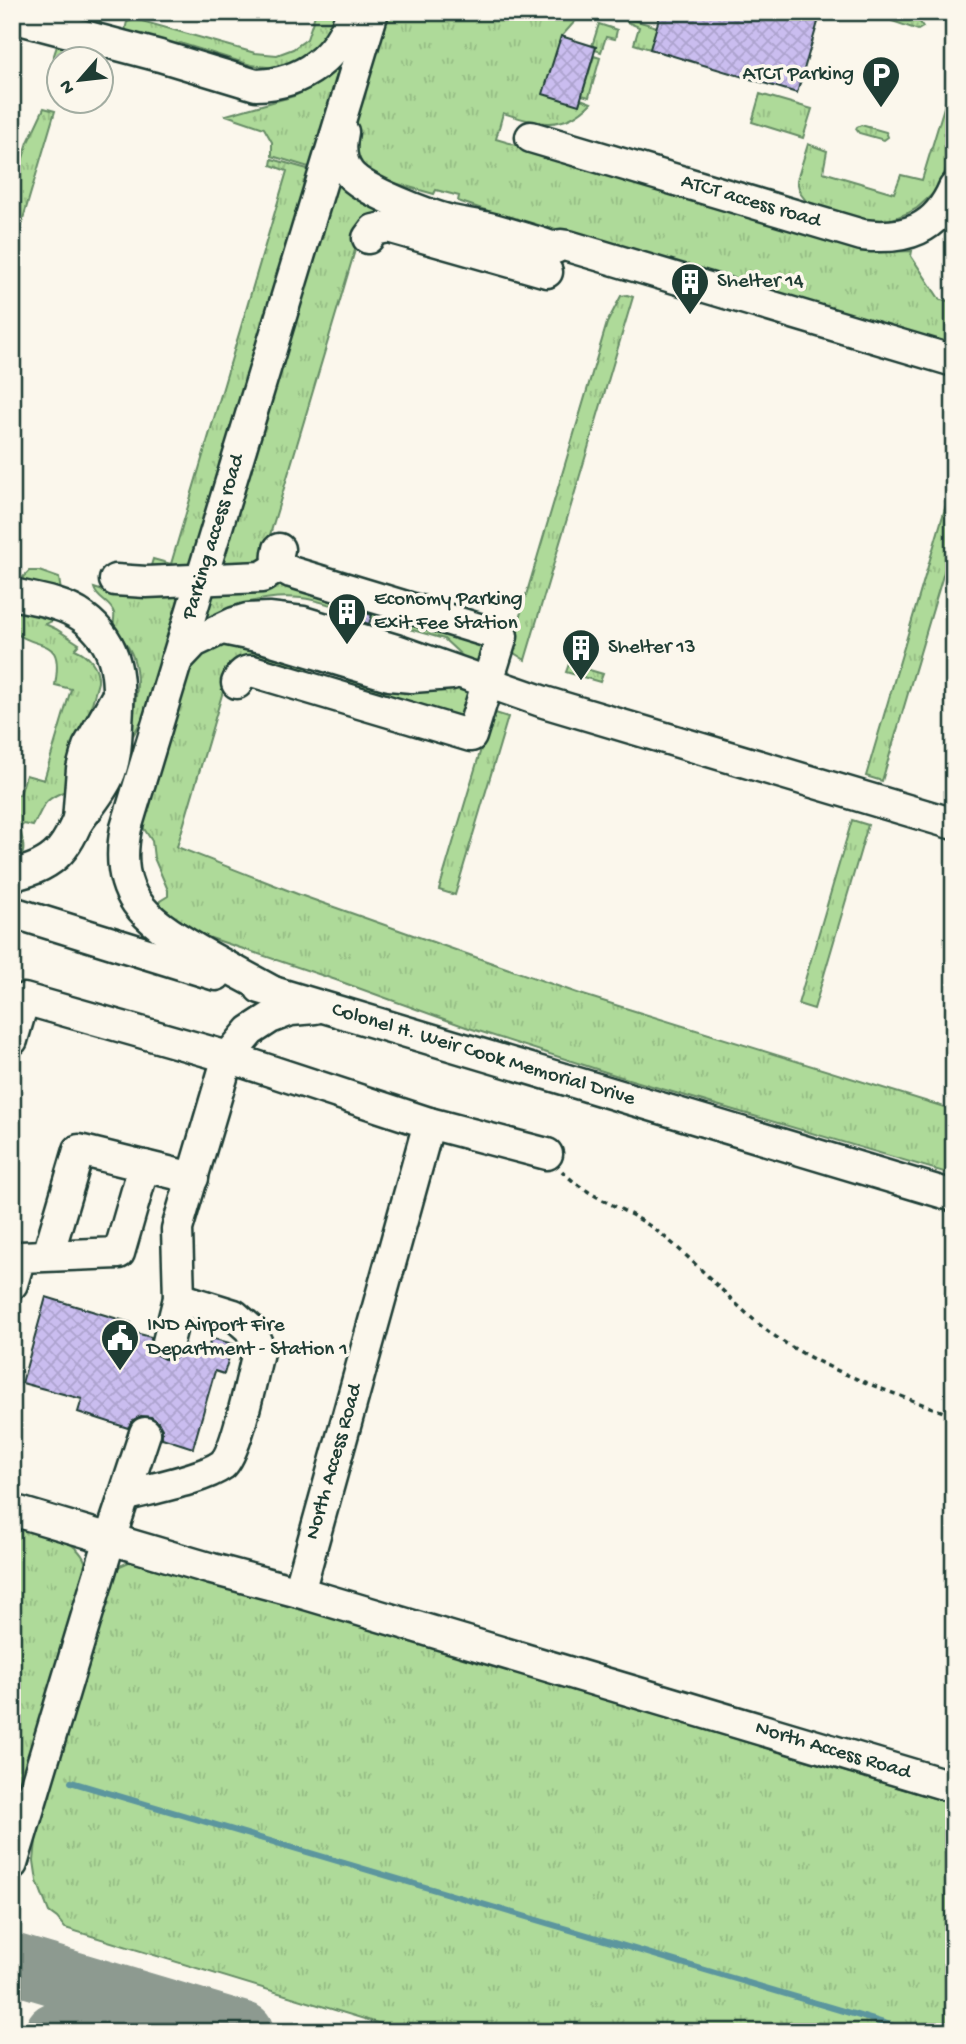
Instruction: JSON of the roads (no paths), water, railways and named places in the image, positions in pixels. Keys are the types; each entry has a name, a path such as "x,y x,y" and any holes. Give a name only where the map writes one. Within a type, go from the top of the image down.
{"street":[{"path":"12,17 160,56 196,57 288,80 315,66 331,52 347,28 352,12"},
{"name":"Parking access road","path":"277,993 213,959 148,917 126,881 122,856 126,828 373,12"},
{"path":"357,66 342,136 341,155 347,171 366,187 379,193 450,221 490,228 551,260"},
{"name":"ATCT access road","path":"531,137 862,235 893,237 920,229 940,212 954,188"},
{"path":"369,238 374,230 388,227 551,260"},
{"path":"551,260 561,245 568,246 954,361"},
{"path":"116,580 146,582 262,577 280,558 291,572 502,636 476,678 471,736 253,671 247,671 237,683"},
{"path":"12,594 76,613 94,627 102,636 116,663 119,692 115,756 108,778 60,853 36,868 12,875"},
{"path":"176,661 194,642 249,614 270,609 307,609 401,635 476,678 544,702 954,824"},
{"path":"220,629 262,637 389,675 476,678"},
{"name":"Colonel H. Weir Cook Memorial Drive","path":"12,912 954,1196"},
{"path":"12,1041 18,997 228,1057 429,1123 547,1154"},
{"path":"168,1342 179,1298 177,1229 228,1057 250,1031 270,1018 291,1010 322,1007"},
{"name":"North Access Road","path":"429,1123 299,1592 954,1787"},
{"path":"48,1255 79,1150 193,1178"},
{"path":"12,1284 20,1256 119,1253 144,1166"},
{"path":"124,1496 205,1474 224,1464 233,1447 259,1348 250,1329 234,1315 179,1298"},
{"path":"12,1864 110,1538 145,1433"},
{"path":"12,1510 299,1592"}],"waterway":[{"path":"71,1782 914,2032"}],"place":[{"name":"ATCT Parking","path":"881,109"},
{"name":"Shelter 14","path":"690,316"},
{"name":"Economy Parking Exit Fee Station","path":"347,646"},
{"name":"Shelter 13","path":"581,682"},
{"name":"IND Airport Fire Department - Station 1","path":"120,1372"}]}
